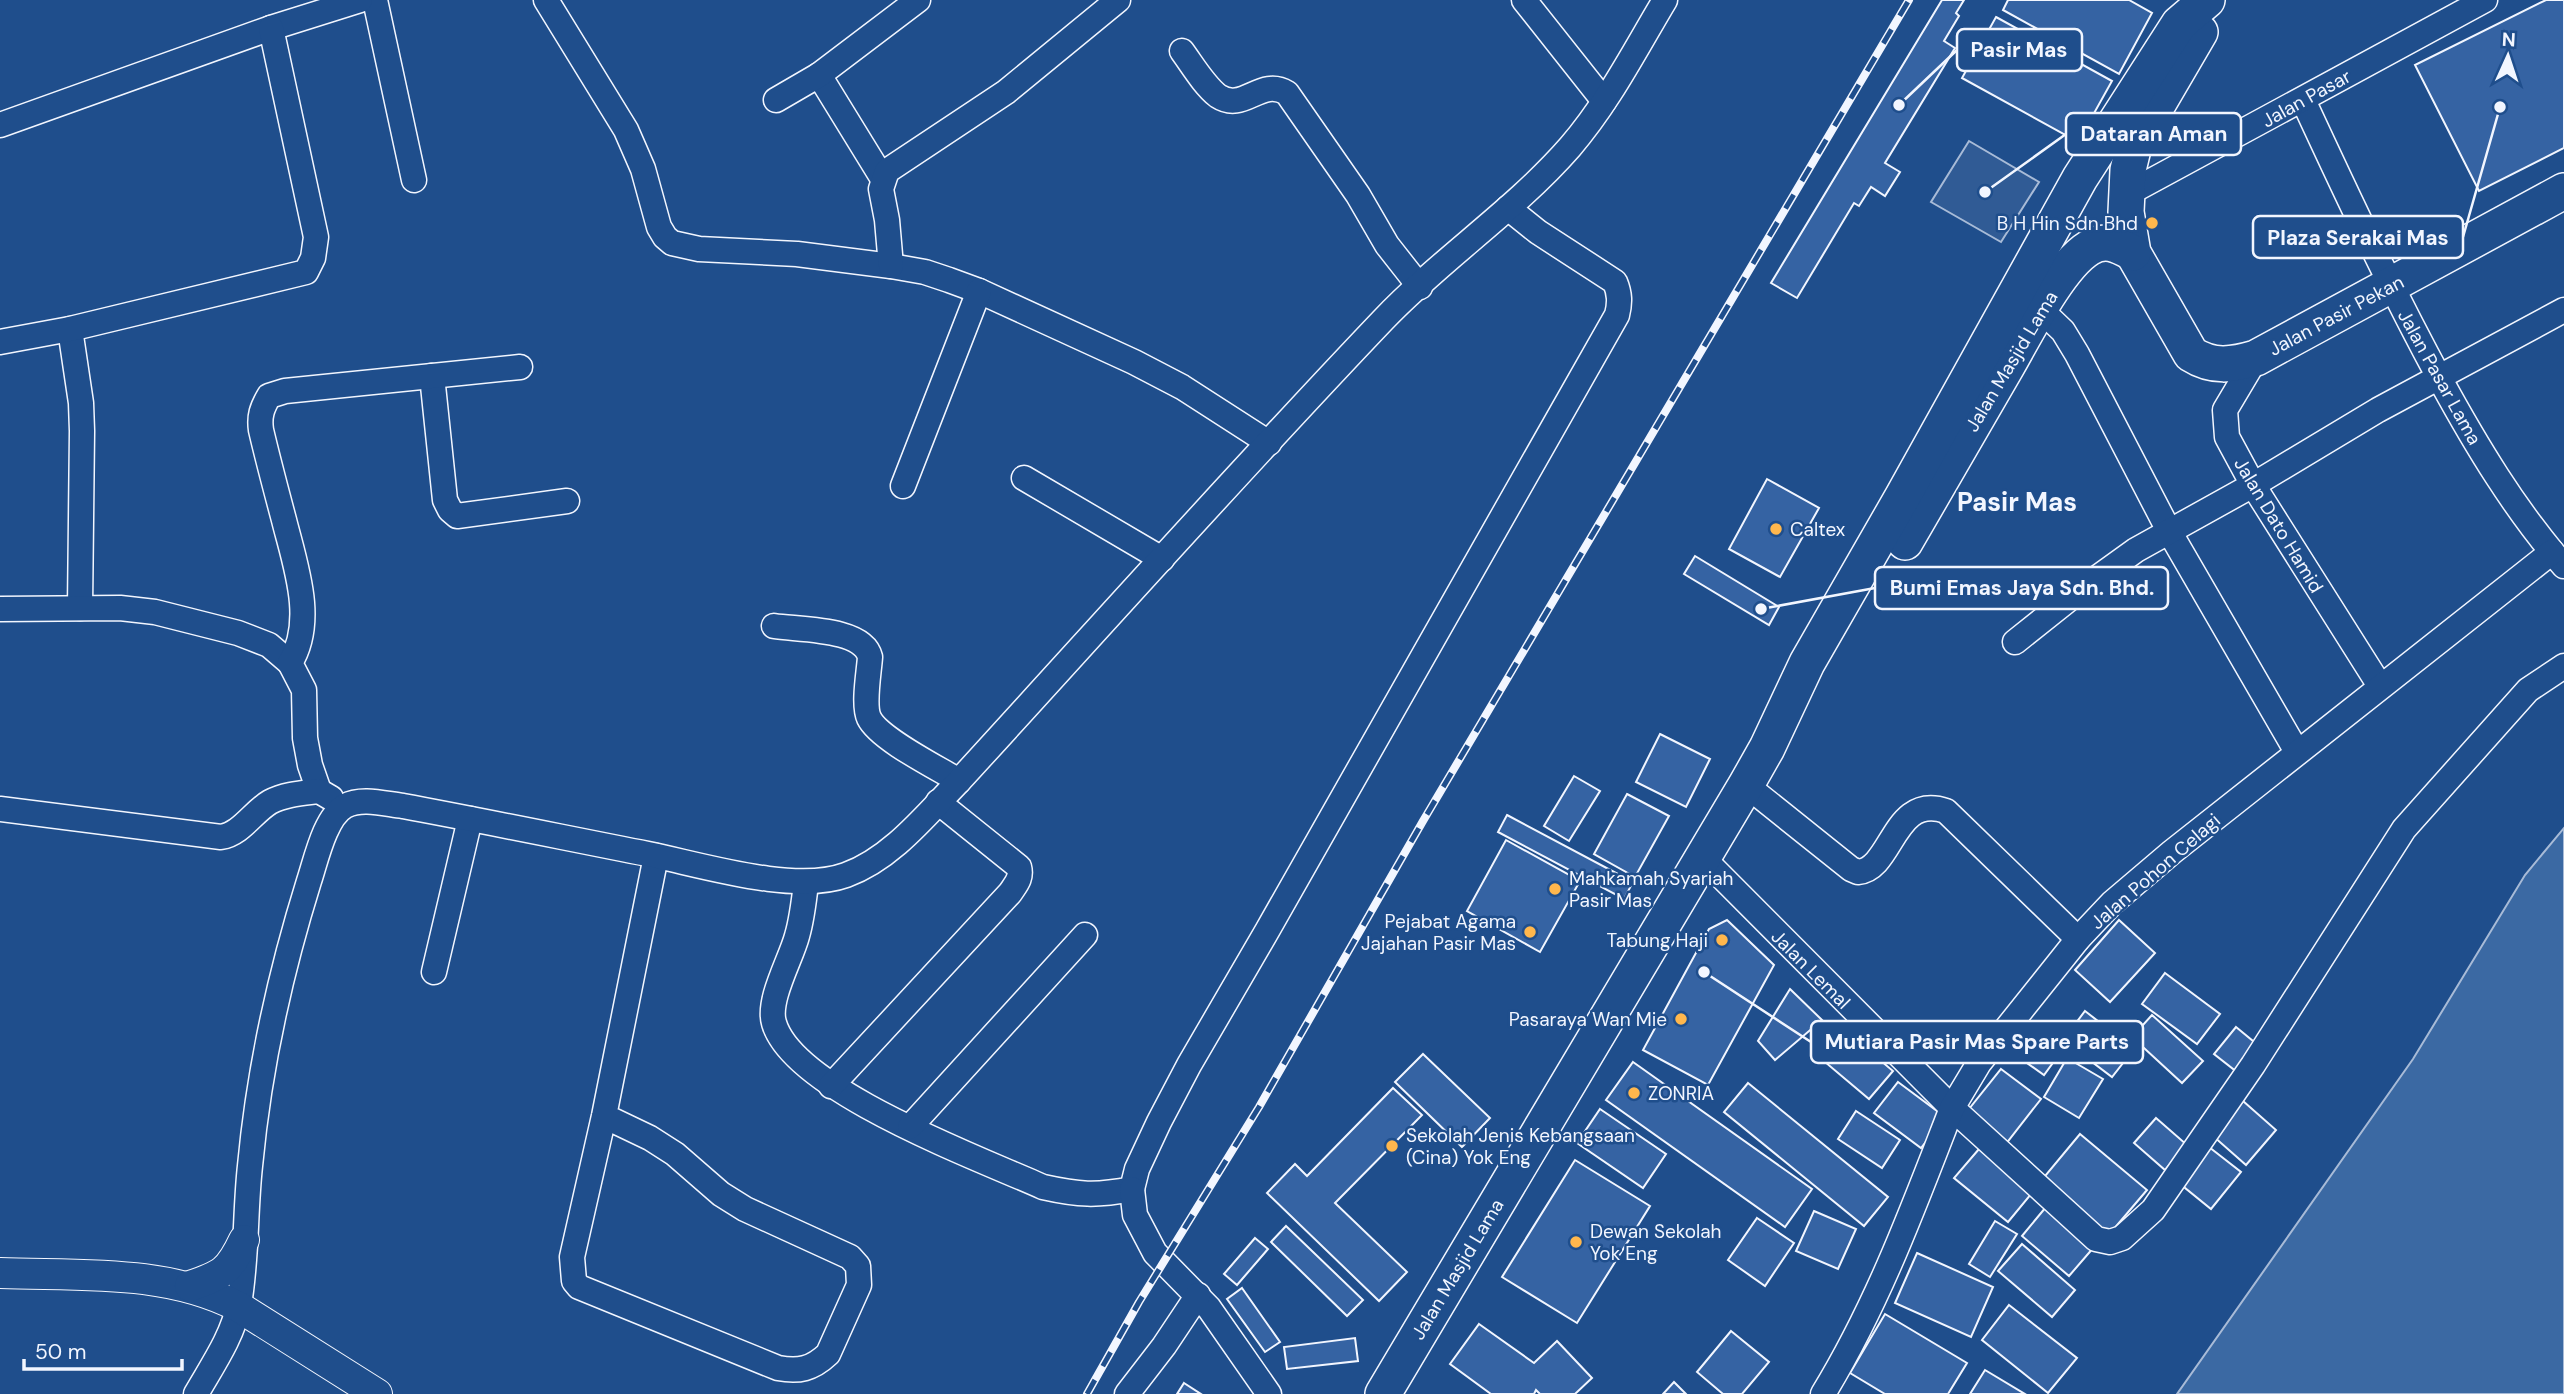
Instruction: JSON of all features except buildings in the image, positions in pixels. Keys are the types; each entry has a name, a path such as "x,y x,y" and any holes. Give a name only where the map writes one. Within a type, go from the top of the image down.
{"highway":[{"name":"Jalan Masjid Lama","path":"2133,253 2128,230 2127,194 2128,170 2134,145 2199,37 2207,1"},
{"name":"Jalan Masjid Lama","path":"1840,628 1903,496 2080,178 2179,24 2207,1"},
{"name":"Jalan Pasir Pekan","path":"2133,253 2191,354 2203,362 2234,364 2256,358 2564,191"},
{"name":"Jalan Masjid Lama","path":"1383,1394 1746,785 1767,748 1807,663 1840,628 2040,309 2073,261 2098,244 2113,242 2133,253"}],"main road":[{"path":"190,1286 223,1272 234,1262 244,1240"},
{"path":"0,1273 149,1279 190,1286 217,1295 239,1307 377,1394"}],"street":[{"path":"0,125 271,28 360,0"},
{"path":"374,0 414,180"},
{"path":"546,0 626,130 643,169 659,227 672,243 699,249 797,254 891,266 925,272 979,290 1182,387 1269,443"},
{"path":"776,100 819,75 918,0"},
{"path":"891,266 881,189 887,171 1006,92 1118,0"},
{"path":"1524,0 1604,101"},
{"path":"195,1394 224,1343 239,1307 260,1081 288,947 329,822 345,806 368,801 778,880 806,883 848,875 877,859 959,781 1386,316 1508,208 1568,150 1604,101 1665,0"},
{"name":"Jalan Pasar","path":"2127,194 2484,0"},
{"path":"0,342 71,329 306,272 313,258 316,237 271,28"},
{"path":"1182,51 1210,88 1227,100 1244,99 1264,88 1281,89 1287,93 1358,195 1387,246 1420,287"},
{"path":"819,75 883,179"},
{"name":"Jalan Pasar Lama","path":"2302,100 2389,286 2468,430 2509,494 2558,559"},
{"path":"1269,1394 1209,1308 1155,1253 1135,1215 1132,1189 1137,1170 1158,1122 1189,1065 1617,315 1619,290 1615,282 1538,232 1508,208"},
{"path":"903,486 979,290"},
{"path":"2040,309 2063,331 2077,354 2169,531 2297,752"},
{"path":"2015,642 2136,550 2253,485 2378,410 2564,310"},
{"path":"71,329 82,431 80,608"},
{"name":"Jalan Dato Hamid","path":"2256,358 2225,410 2227,437 2253,485 2380,686"},
{"path":"290,663 297,651 302,610 297,572 259,420 269,396 285,391 520,366"},
{"path":"432,376 445,500 450,510 457,516 567,501"},
{"path":"1024,478 1162,559"},
{"name":"Jalan Pohon Celagi","path":"1823,1394 1886,1273 1952,1108 1979,1063 2078,939 2112,903 2380,686 2558,559"},
{"path":"0,609 120,608 155,612 204,623 269,645 290,663 304,690 305,738 319,791 345,806"},
{"path":"774,626 849,636 860,641 868,649 870,657 868,716 873,724 895,743 959,781"},
{"name":"Jalan Lemal","path":"1702,857 1952,1108 2096,1239 2110,1242 2122,1238 2153,1210 2253,1065 2404,829 2528,690 2564,666"},
{"path":"1746,785 1858,872 1871,867 1909,816 1921,808 1934,807 1946,811 2078,939"},
{"path":"0,809 221,837 232,835 259,809 273,800 319,791"},
{"path":"831,1086 1010,893 1021,874 1018,867 938,802"},
{"path":"434,972 470,819"},
{"path":"604,1116 676,1154 721,1194 745,1209 850,1257 858,1266 859,1285 828,1354 804,1370 778,1368 579,1287 574,1281 572,1257 604,1116 656,856"},
{"path":"806,883 797,939 775,1002 773,1022 780,1036 801,1062 831,1086 863,1105 1043,1186 1074,1194 1098,1195 1132,1189"},
{"path":"910,1127 1085,935"},
{"path":"1127,1394 1198,1295"}],"shaded area":[{"path":"1969,141 2039,182 2001,242 1931,202"},
{"path":"2564,828 2564,1394 2177,1394 2413,1059 2525,875"}],"railway":[{"path":"1087,1394 1139,1302 1259,1107 1423,821 1909,0"}],"place":[{"name":"Pasir Mas","path":"1899,105"},
{"name":"Plaza Serakai Mas","path":"2500,107"},
{"name":"Dataran Aman","path":"1985,192"},
{"name":"B H Hin Sdn Bhd","path":"2152,223"},
{"name":"Caltex","path":"1776,529"},
{"name":"Bumi Emas Jaya Sdn. Bhd.","path":"1761,609"},
{"name":"Mahkamah Syariah Pasir Mas","path":"1555,889"},
{"name":"Pejabat Agama Jajahan Pasir Mas","path":"1530,932"},
{"name":"Tabung Haji","path":"1722,940"},
{"name":"Mutiara Pasir Mas Spare Parts","path":"1704,972"},
{"name":"Pasaraya Wan Mie","path":"1681,1019"},
{"name":"ZONRIA","path":"1634,1093"},
{"name":"Sekolah Jenis Kebangsaan (Cina) Yok Eng","path":"1392,1146"},
{"name":"Dewan Sekolah Yok Eng","path":"1576,1242"}],"district":[{"name":"Pasir Mas","path":"2017,502"}]}
